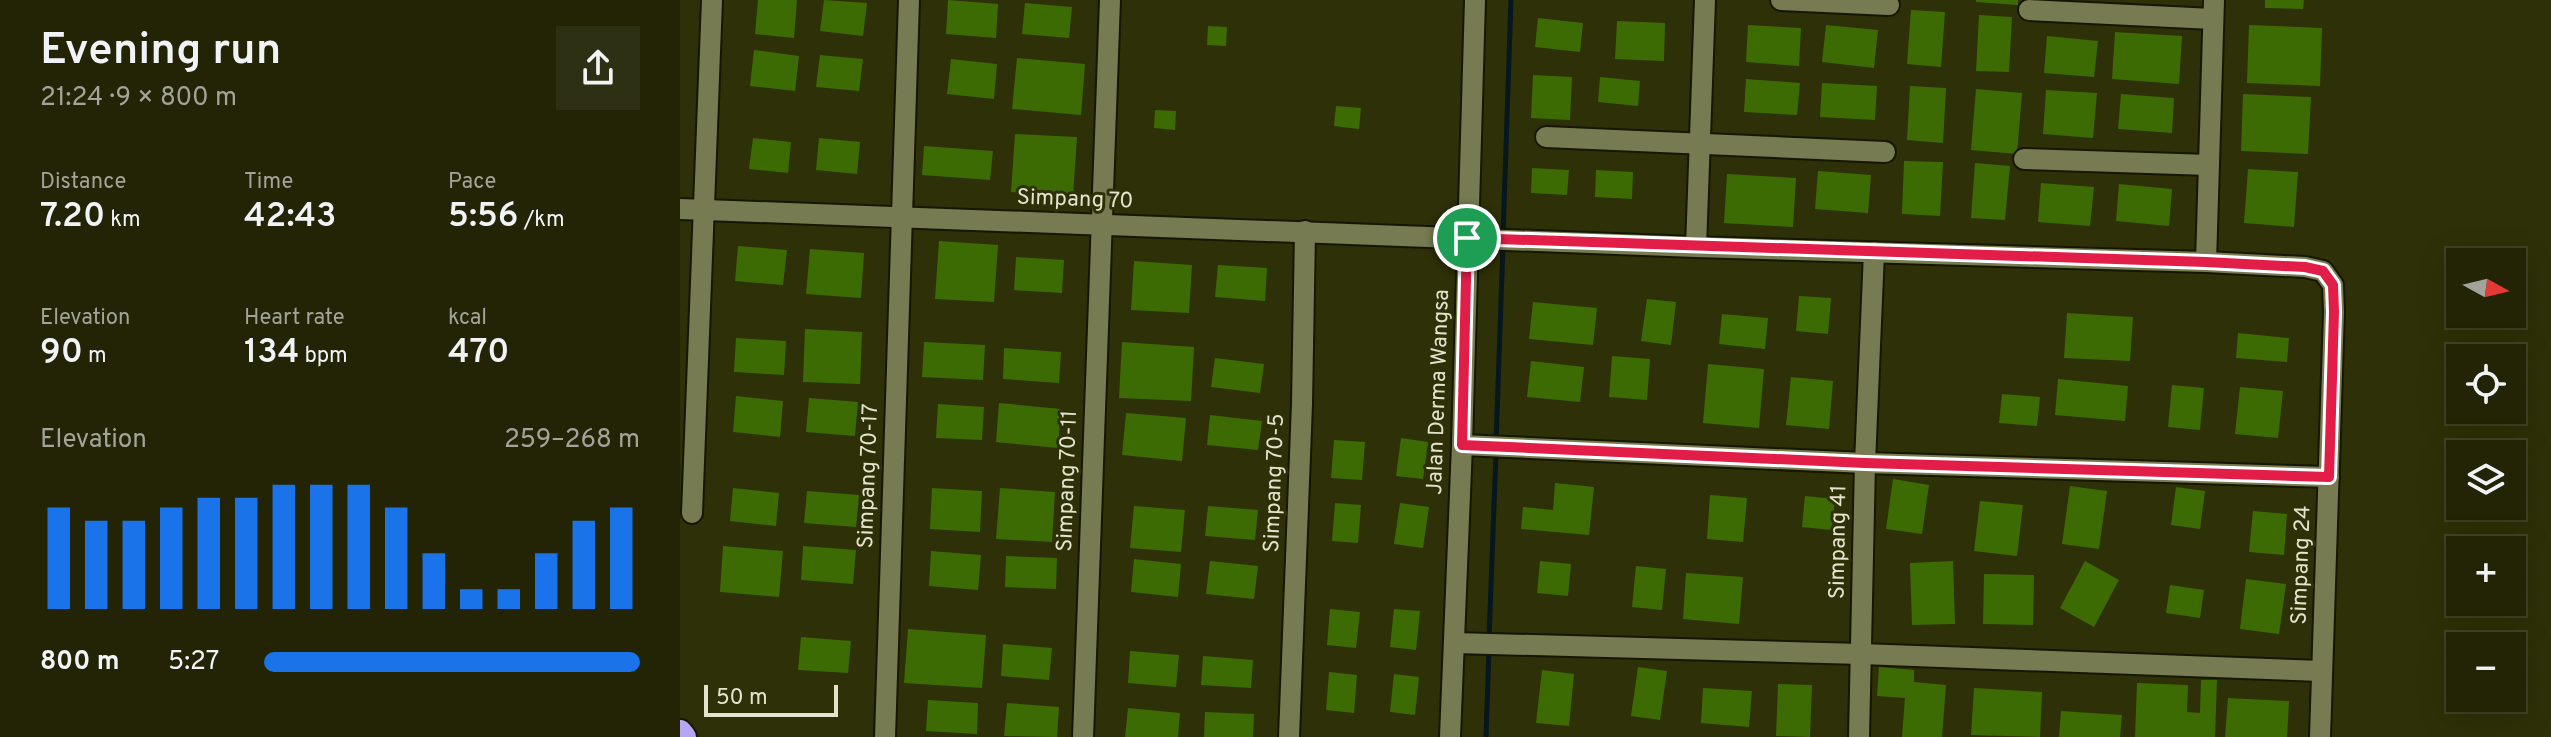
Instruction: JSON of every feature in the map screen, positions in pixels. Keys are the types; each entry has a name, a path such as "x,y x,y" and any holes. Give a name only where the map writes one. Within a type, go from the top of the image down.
{"highway":[{"path":"680,732 684,737"}],"street":[{"path":"692,513 712,0"},
{"name":"Simpang 70-17","path":"885,737 909,0"},
{"name":"Simpang 70-11","path":"1083,737 1110,0"},
{"name":"Jalan Derma Wangsa","path":"1450,737 1471,446 1476,238 1475,0"},
{"path":"1696,247 1705,0"},
{"path":"1781,0 1889,5"},
{"path":"2029,10 2213,10 2206,262"},
{"path":"1546,137 1885,152"},
{"path":"2024,159 2209,165"},
{"name":"Simpang 70","path":"680,209 2305,267"},
{"name":"Simpang 70-5","path":"1289,737 1302,404 1305,231"},
{"name":"Simpang 41","path":"1859,737 1865,463 1874,252"},
{"name":"Simpang 24","path":"2305,267 2323,271 2333,285 2334,312 2320,737"},
{"path":"1471,446 1865,463 2329,477"},
{"path":"1455,643 2322,671"}],"building":[{"path":"758,0 797,0 794,38 755,34"},
{"path":"824,0 867,3 863,36 820,31"},
{"path":"948,0 998,4 996,38 946,34"},
{"path":"2018,0 2018,5 1976,2"},
{"path":"2265,0 2304,0 2303,9 2265,8"},
{"path":"1025,3 1072,7 1069,38 1022,34"},
{"path":"1911,10 1945,12 1941,67 1907,64"},
{"path":"1979,15 2012,17 2009,72 1976,71"},
{"path":"1538,18 1583,23 1580,52 1535,47"},
{"path":"1617,21 1665,23 1664,61 1615,59"},
{"path":"1748,25 1801,28 1799,66 1746,62"},
{"path":"1826,25 1878,30 1874,68 1822,62"},
{"path":"2249,25 2322,28 2320,86 2247,83"},
{"path":"1208,26 1227,27 1226,46 1207,45"},
{"path":"2115,32 2182,36 2179,84 2112,79"},
{"path":"2047,36 2098,41 2094,77 2044,73"},
{"path":"754,50 799,56 795,91 750,86"},
{"path":"820,55 863,59 859,91 816,87"},
{"path":"1017,58 1085,64 1081,115 1012,109"},
{"path":"951,59 997,64 994,99 947,94"},
{"path":"1533,75 1572,77 1570,120 1531,118"},
{"path":"1600,77 1640,81 1638,106 1598,102"},
{"path":"1746,79 1800,83 1797,115 1744,112"},
{"path":"1822,83 1877,86 1875,120 1820,117"},
{"path":"1910,86 1946,88 1943,143 1907,140"},
{"path":"1976,89 2022,93 2017,154 1971,150"},
{"path":"2046,90 2097,93 2093,138 2043,134"},
{"path":"2121,94 2174,98 2172,133 2118,129"},
{"path":"2243,94 2311,97 2308,154 2241,151"},
{"path":"1336,106 1361,108 1359,129 1334,126"},
{"path":"1155,110 1176,111 1175,130 1154,128"},
{"path":"1015,134 1077,137 1073,196 1011,192"},
{"path":"753,138 791,142 788,173 749,169"},
{"path":"819,138 860,142 857,174 816,170"},
{"path":"924,146 993,151 990,180 922,175"},
{"path":"1904,161 1943,162 1940,216 1902,214"},
{"path":"1975,163 2010,166 2005,220 1971,218"},
{"path":"1532,168 1569,170 1567,195 1531,193"},
{"path":"2248,169 2298,172 2294,227 2244,223"},
{"path":"1596,170 1633,172 1632,199 1595,197"},
{"path":"1818,171 1871,175 1868,213 1815,209"},
{"path":"1727,174 1796,178 1793,227 1724,223"},
{"path":"2041,183 2094,187 2090,226 2038,222"},
{"path":"2119,184 2172,189 2169,226 2116,221"},
{"path":"939,241 998,245 994,302 935,299"},
{"path":"738,246 787,250 783,285 735,281"},
{"path":"810,249 864,253 861,298 806,294"},
{"path":"1016,257 1064,260 1062,293 1014,290"},
{"path":"1134,261 1192,265 1189,313 1131,310"},
{"path":"1218,265 1267,268 1265,301 1215,297"},
{"path":"1799,296 1831,298 1828,334 1796,331"},
{"path":"1647,299 1676,302 1671,345 1641,341"},
{"path":"1533,302 1597,308 1593,345 1529,339"},
{"path":"2067,313 2133,317 2130,361 2064,358"},
{"path":"1722,314 1768,318 1765,349 1719,344"},
{"path":"805,329 862,332 860,384 803,382"},
{"path":"2238,333 2289,338 2287,362 2236,358"},
{"path":"736,338 786,341 784,375 734,372"},
{"path":"924,342 985,345 983,380 922,377"},
{"path":"1122,342 1194,347 1191,401 1119,398"},
{"path":"1004,348 1061,352 1059,383 1003,379"},
{"path":"1612,356 1650,359 1647,400 1609,397"},
{"path":"1215,358 1264,364 1260,393 1211,387"},
{"path":"1531,361 1584,367 1580,402 1527,397"},
{"path":"1708,364 1764,369 1759,428 1703,423"},
{"path":"1791,377 1833,381 1829,429 1786,425"},
{"path":"2058,379 2128,386 2125,421 2055,415"},
{"path":"2172,385 2204,388 2200,430 2168,427"},
{"path":"2240,387 2283,391 2278,438 2235,434"},
{"path":"2002,394 2040,397 2037,426 1999,423"},
{"path":"736,396 783,401 780,437 733,432"},
{"path":"809,398 858,402 855,436 806,432"},
{"path":"999,403 1061,409 1058,448 996,442"},
{"path":"938,404 984,407 982,440 936,438"},
{"path":"1126,413 1186,418 1182,461 1122,455"},
{"path":"1210,415 1262,421 1258,450 1207,445"},
{"path":"1401,438 1428,442 1423,479 1396,476"},
{"path":"1334,440 1365,442 1362,480 1331,478"},
{"path":"1893,479 1929,485 1922,534 1886,529"},
{"path":"1555,483 1594,487 1589,535 1521,529 1523,507 1553,510"},
{"path":"2070,486 2107,491 2099,549 2062,544"},
{"path":"2176,487 2205,491 2200,529 2171,525"},
{"path":"733,488 779,493 776,526 730,521"},
{"path":"932,488 982,491 980,532 930,529"},
{"path":"1000,488 1055,492 1052,542 996,539"},
{"path":"807,491 859,495 856,527 804,523"},
{"path":"1710,495 1747,498 1743,542 1707,539"},
{"path":"1805,496 1835,499 1832,530 1802,527"},
{"path":"1980,501 2023,505 2017,556 1974,551"},
{"path":"1335,503 1361,505 1358,543 1332,541"},
{"path":"1400,503 1429,507 1423,548 1394,544"},
{"path":"1134,506 1185,510 1181,552 1130,548"},
{"path":"1208,506 1258,510 1255,540 1205,536"},
{"path":"2253,511 2287,514 2284,555 2249,552"},
{"path":"723,546 783,551 779,597 720,592"},
{"path":"803,546 856,550 853,584 801,580"},
{"path":"931,551 981,555 978,590 929,586"},
{"path":"1006,556 1057,558 1056,589 1005,587"},
{"path":"1134,559 1181,564 1178,597 1131,592"},
{"path":"1210,561 1258,566 1254,599 1206,594"},
{"path":"1540,561 1571,564 1568,596 1537,593"},
{"path":"1953,561 1955,624 1912,625 1910,563"},
{"path":"2085,561 2119,580 2094,627 2060,608"},
{"path":"1636,566 1666,569 1662,610 1632,607"},
{"path":"1686,573 1743,577 1739,624 1683,619"},
{"path":"1984,574 2034,575 2033,625 1983,624"},
{"path":"2246,579 2286,584 2279,634 2240,629"},
{"path":"2170,585 2204,590 2200,618 2166,613"},
{"path":"1330,609 1360,612 1356,648 1327,645"},
{"path":"1394,609 1420,611 1416,650 1390,647"},
{"path":"908,629 986,635 982,688 904,683"},
{"path":"801,637 851,641 848,673 798,670"},
{"path":"1003,644 1052,648 1049,680 1001,676"},
{"path":"1130,651 1179,655 1176,687 1128,683"},
{"path":"1203,656 1253,660 1251,688 1201,685"},
{"path":"1638,667 1667,671 1660,720 1631,716"},
{"path":"1879,667 1914,670 1914,682 1946,685 1942,737 1902,737 1905,698 1877,696"},
{"path":"1542,670 1574,674 1569,726 1536,723"},
{"path":"1329,672 1357,675 1354,713 1326,710"},
{"path":"1394,674 1419,677 1415,715 1390,712"},
{"path":"2201,680 2217,680 2215,737 2135,737 2137,683 2188,685 2187,712 2200,713"},
{"path":"1778,684 1812,685 1810,737 1776,736"},
{"path":"1703,688 1752,691 1749,727 1701,723"},
{"path":"1974,688 2042,692 2040,737 1971,735"},
{"path":"2228,698 2289,701 2287,737 2225,737"},
{"path":"928,700 978,703 977,734 926,731"},
{"path":"1007,703 1059,707 1057,737 1004,736"},
{"path":"1128,708 1180,713 1178,737 1125,737"},
{"path":"2061,711 2122,715 2120,737 2059,737"},
{"path":"1205,712 1254,714 1253,737 1204,737"}],"waterway":[{"path":"1503,235 1511,0"},
{"path":"1496,443 1503,245"},
{"path":"1489,639 1496,453"},
{"path":"1486,737 1489,649"}],"route":[{"path":"1467,238 2206,262 2305,267 2323,271 2333,285 2334,312 2329,477 1865,463 1462,445 1467,238"}]}
